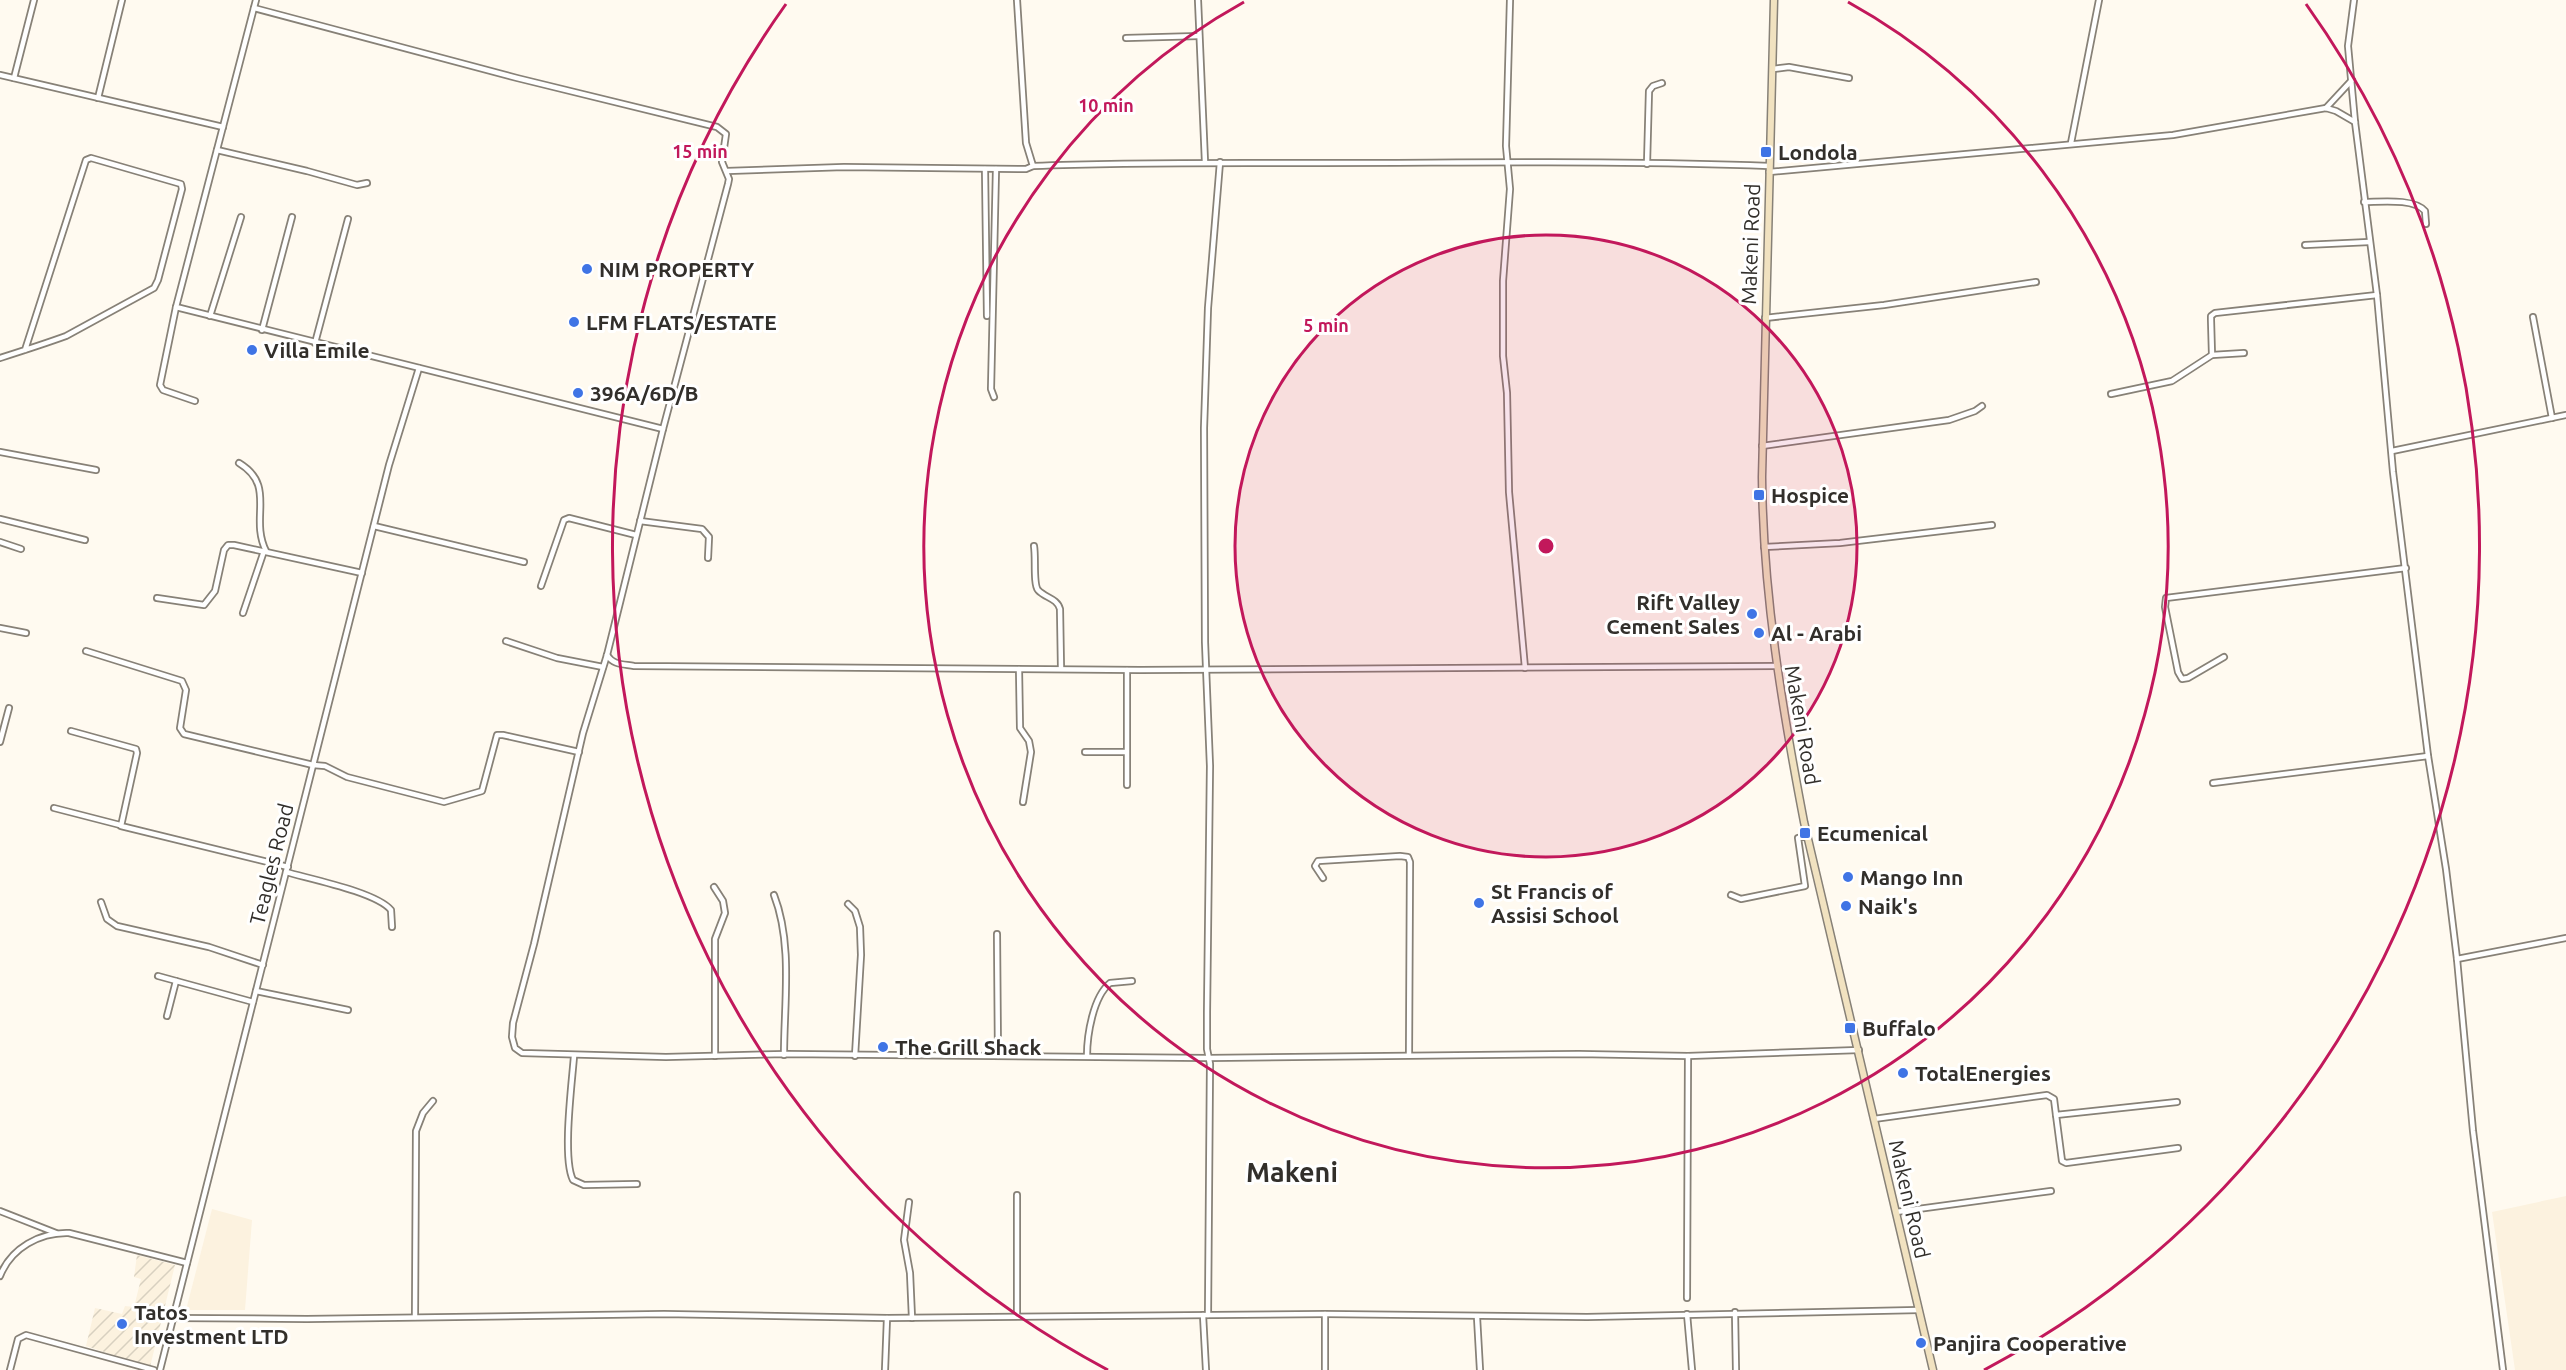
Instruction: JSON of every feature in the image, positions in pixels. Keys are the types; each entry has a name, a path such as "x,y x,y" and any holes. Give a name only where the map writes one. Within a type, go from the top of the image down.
{"main road":[{"name":"Makeni Road","path":"1774,0 1762,446 1764,547 1776,666 1808,836 1933,1370"}],"street":[{"path":"14,78 34,0"},
{"path":"98,98 122,0"},
{"path":"195,401 163,390 160,385 177,307 256,0"},
{"path":"1017,0 1026,143 1033,166"},
{"path":"1198,0 1205,162"},
{"path":"1510,0 1506,161 1510,189 1503,281 1503,356 1507,393 1509,492 1525,668"},
{"path":"2071,143 2099,0"},
{"path":"2354,0 2348,46 2355,122 2377,295 2392,451 2428,756 2446,869 2457,960 2471,1119 2503,1370"},
{"path":"254,8 517,78 717,127 724,131 727,137 722,162 727,171 728,184 639,521 607,655 579,752 513,1023 512,1037 515,1048 522,1053 574,1056 1208,1058 1409,1055 1688,1056 1859,1050"},
{"path":"1126,38 1199,36"},
{"path":"1773,69 1789,67 1849,78"},
{"path":"0,75 223,127"},
{"path":"2326,108 2352,80"},
{"path":"1647,164 1649,91 1653,86 1662,83"},
{"path":"727,171 834,167 1026,169 1033,166 1131,161 1506,161 1769,169 2173,135 2326,108 2355,122"},
{"path":"217,150 357,185 367,183"},
{"path":"0,358 25,350 75,331 154,288 182,189 181,184 91,158 86,160 25,350"},
{"path":"1206,1370 1210,766 1206,670 1204,428 1208,308 1220,162"},
{"path":"985,169 987,316"},
{"path":"994,397 991,388 996,169"},
{"path":"2364,202 2403,203 2421,207 2426,211 2426,224"},
{"path":"210,316 241,217"},
{"path":"262,330 292,217"},
{"path":"315,343 348,219"},
{"path":"2306,245 2369,242"},
{"path":"1765,318 1884,305 2036,282"},
{"path":"2212,355 2211,316 2216,313 2377,295"},
{"path":"177,307 663,429"},
{"path":"2533,317 2552,418"},
{"path":"2111,394 2174,380 2212,355 2244,354"},
{"name":"Teagles Road","path":"160,1370 398,432 419,368"},
{"path":"1762,446 1949,420 1967,415 1982,406"},
{"path":"2392,451 2566,415"},
{"path":"0,453 96,470"},
{"path":"239,463 250,470 258,482 260,528 265,551 243,613"},
{"path":"541,586 564,520 569,518 636,535"},
{"path":"0,519 85,540"},
{"path":"639,521 702,530 709,537 708,558"},
{"path":"1764,547 1840,543 1992,525"},
{"path":"374,526 524,562"},
{"path":"0,542 21,549"},
{"path":"157,598 204,605 215,591 224,550 228,545 362,573"},
{"path":"1034,546 1036,586 1059,604 1061,668"},
{"path":"2224,657 2188,678 2182,679 2178,672 2169,629 2165,607 2166,598 2406,568"},
{"path":"0,628 26,633"},
{"path":"506,641 557,658 603,667"},
{"path":"86,651 182,681 186,690 180,728 184,734 325,766 347,777 444,802 482,791 497,735 579,752"},
{"path":"607,655 616,663 634,666 1206,670 1776,666"},
{"path":"1019,669 1020,728 1029,741 1031,752 1023,802"},
{"path":"1127,670 1127,785"},
{"path":"0,742 9,708"},
{"path":"71,731 136,749 137,753 120,825"},
{"path":"1085,752 1126,752"},
{"path":"2213,783 2428,756"},
{"path":"54,808 287,870 333,885 384,904 391,910 392,927"},
{"path":"1731,895 1741,899 1805,886 1798,838 1808,836"},
{"path":"1323,878 1315,866 1318,861 1408,857 1410,862 1409,1055"},
{"path":"714,887 723,902 725,913 715,939 715,1056"},
{"path":"774,896 781,917 785,965 784,1055"},
{"path":"101,902 107,919 117,926 209,946 263,965"},
{"path":"848,904 855,911 860,927 861,955 855,1056"},
{"path":"998,934 998,1056"},
{"path":"2457,960 2566,938"},
{"path":"158,976 253,1002"},
{"path":"168,1016 176,981"},
{"path":"1087,1056 1089,1027 1101,993 1110,983 1132,981"},
{"path":"256,991 348,1010"},
{"path":"574,1056 569,1112 569,1168 573,1180 584,1185 638,1184"},
{"path":"1687,1298 1688,1056"},
{"path":"1874,1119 2047,1095 2054,1099 2060,1153 2062,1161 2066,1163 2178,1148"},
{"path":"415,1317 416,1131 423,1113 433,1101"},
{"path":"2056,1115 2177,1102"},
{"path":"1896,1212 2051,1191"},
{"path":"1017,1195 1017,1316"},
{"path":"909,1202 904,1240 910,1273 912,1318"},
{"path":"0,1211 56,1233"},
{"path":"0,1276 10,1258 22,1248 40,1238 56,1233 69,1233 187,1263"},
{"path":"173,1318 664,1314 887,1318 1325,1314 1477,1317 1919,1310"},
{"path":"1735,1312 1736,1370"},
{"path":"1325,1314 1325,1370"},
{"path":"1687,1314 1692,1370"},
{"path":"1477,1317 1480,1370"},
{"path":"885,1370 887,1318"},
{"path":"10,1370 18,1339 26,1335 154,1370"}],"shaded area":[{"path":"2566,1196 2566,1370 2515,1370 2492,1212"},
{"path":"212,1209 252,1220 245,1310 186,1310"},
{"name":"Tatos Investment LTD","path":"137,1255 175,1265 150,1367 86,1346 95,1308 122,1314 125,1306 134,1307 141,1279 134,1277"}],"place":[{"name":"Londola","path":"1766,152"},
{"name":"NIM PROPERTY","path":"587,269"},
{"name":"LFM FLATS/ESTATE","path":"574,322"},
{"name":"Villa Emile","path":"252,350"},
{"name":"396A/6D/B","path":"578,393"},
{"name":"Hospice","path":"1759,495"},
{"name":"Rift Valley Cement Sales","path":"1752,614"},
{"name":"Al - Arabi","path":"1759,633"},
{"name":"Ecumenical","path":"1805,833"},
{"name":"Mango Inn","path":"1848,877"},
{"name":"St Francis of Assisi School","path":"1479,903"},
{"name":"Naik's","path":"1846,906"},
{"name":"Buffalo","path":"1850,1028"},
{"name":"The Grill Shack","path":"883,1047"},
{"name":"TotalEnergies","path":"1903,1073"},
{"name":"Tatos Investment LTD","path":"122,1324"},
{"name":"Panjira Cooperative","path":"1921,1343"}],"district":[{"name":"Makeni","path":"1292,1172"}]}
